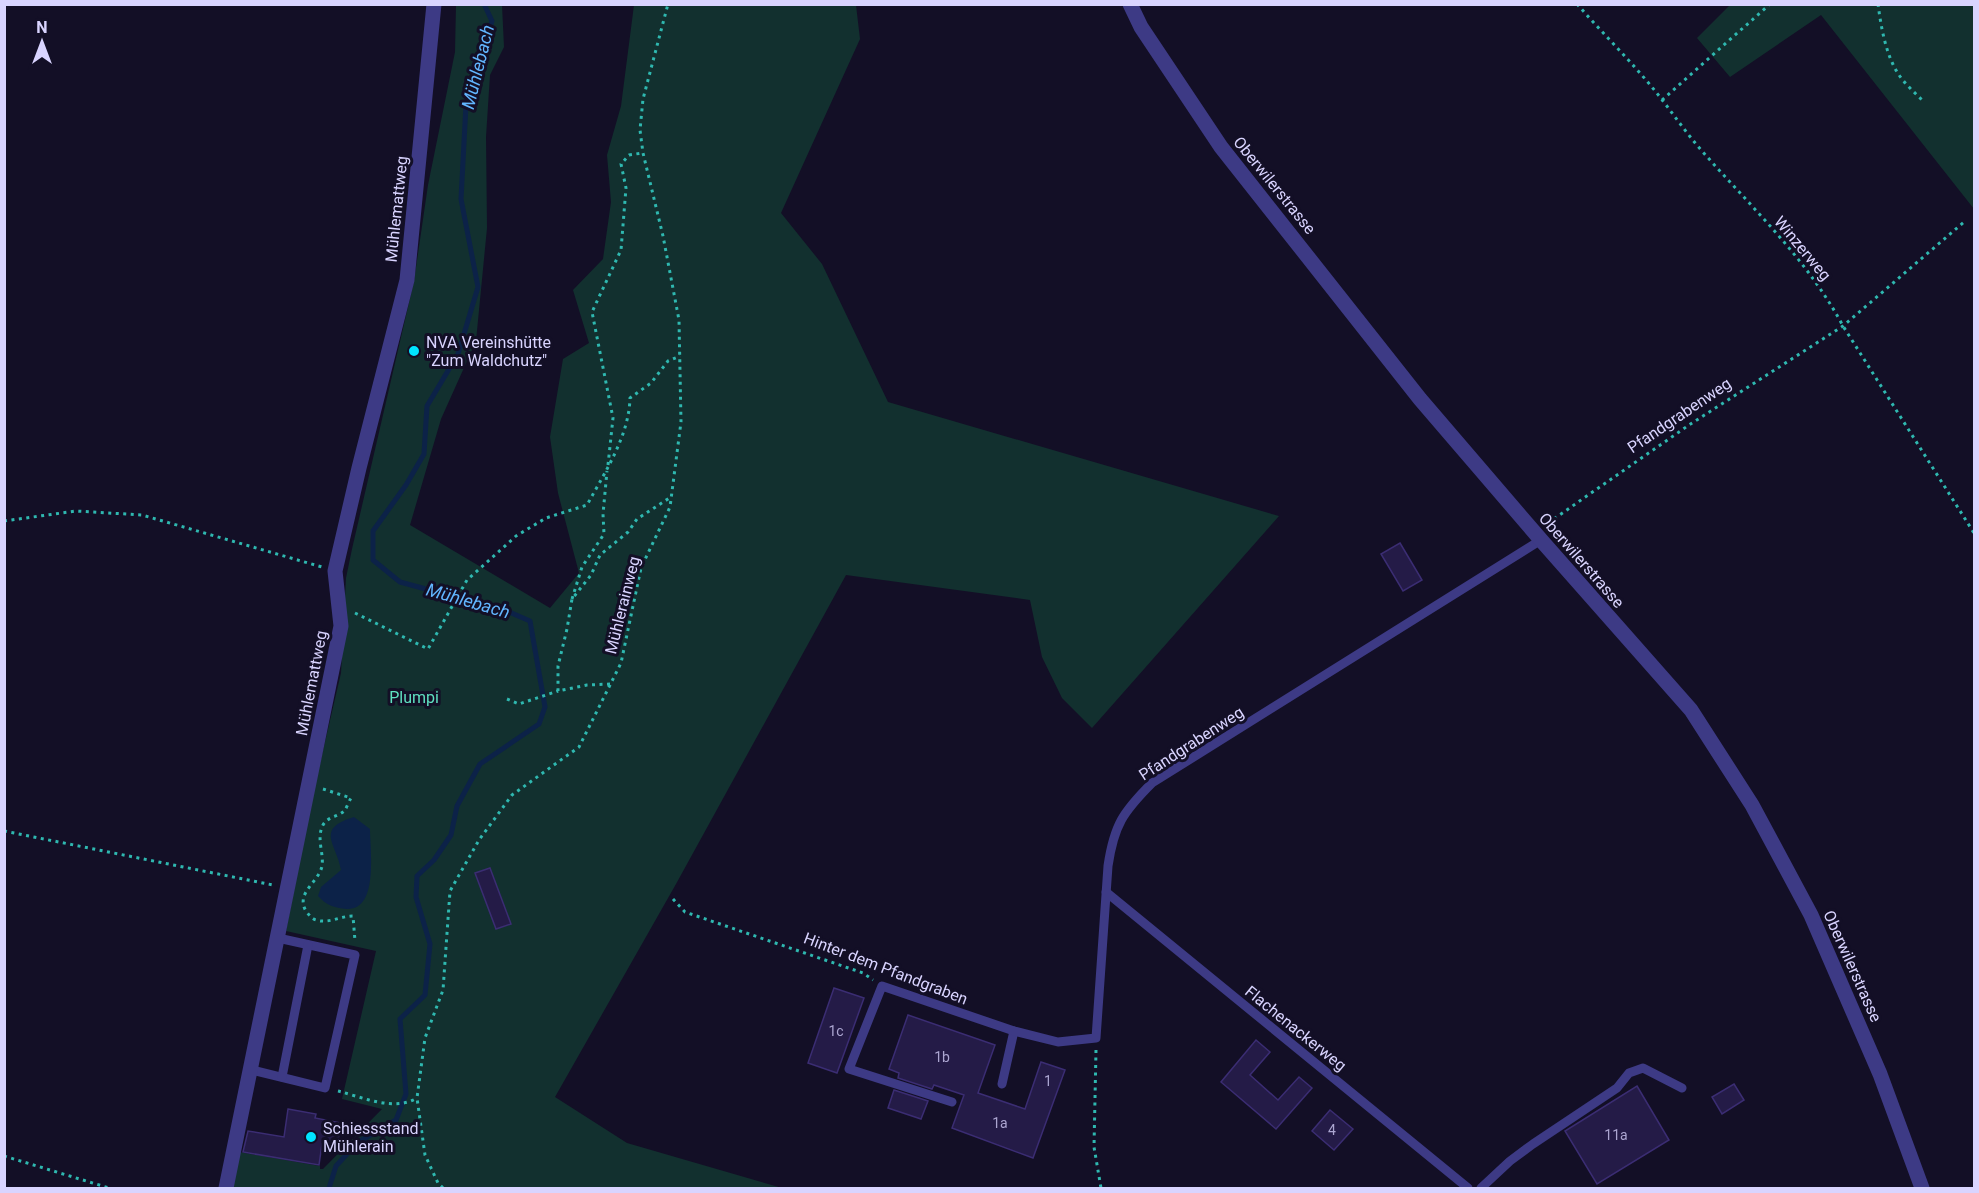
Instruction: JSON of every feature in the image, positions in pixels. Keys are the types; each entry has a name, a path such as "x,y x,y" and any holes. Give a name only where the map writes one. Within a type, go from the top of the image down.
{"street":[{"name":"Mühlemattweg","path":"226,1188 252,1070 341,626 335,571 407,280 434,4"},
{"name":"Oberwilerstrasse","path":"1130,4 1141,27 1221,147 1420,399 1691,710 1752,805 1811,915 1880,1074 1922,1188"}],"lane":[{"name":"Pfandgrabenweg","path":"1096,1038 1111,844 1118,823 1129,806 1152,783 1537,536"},
{"name":"Flachenackerweg","path":"1106,892 1468,1188"},
{"path":"252,1070 325,1088 355,955 278,938"},
{"path":"282,1077 308,945"},
{"path":"882,986 849,1069 952,1102"},
{"name":"Hinter dem Pfandgraben","path":"882,986 1014,1031 1058,1042 1096,1038"},
{"path":"1002,1084 1014,1031"},
{"path":"1481,1188 1510,1161 1533,1144 1617,1088 1629,1073 1643,1068 1682,1088"}],"path":[{"name":"Mühlerainweg","path":"443,1188 438,1184 425,1155 417,1098 425,1038 442,990 450,891 479,840 512,795 579,747 621,663 640,568 670,507 681,422 679,320 663,236 642,153 640,130 642,99 668,4"},
{"name":"Winzerweg","path":"1577,4 1662,100 1701,150 1805,266 1828,297 1974,533"},
{"path":"1662,100 1770,4"},
{"path":"1878,4 1889,53 1898,74 1922,100"},
{"path":"558,692 558,666 572,599 582,567 604,534 603,514 613,418 592,312 621,250 626,188 621,164 629,155 642,153"},
{"name":"Pfandgrabenweg","path":"1537,536 1689,425 1844,326 1964,222"},
{"path":"339,605 428,649 467,580 516,536 546,518 587,505 608,468 630,414 630,398 651,383 668,361 680,356"},
{"path":"572,599 591,575 600,555 628,532 637,519 671,497"},
{"path":"4,522 76,511 142,515 335,571"},
{"path":"507,699 519,704 587,685 610,684"},
{"path":"310,785 351,798 344,811 327,819 321,828 322,869 304,896 304,906 315,920 325,921 353,916 355,955"},
{"path":"4,831 289,888"},
{"name":"Hinter dem Pfandgraben","path":"673,899 685,912 863,974 882,986"},
{"path":"1096,1038 1094,1147 1101,1188"},
{"path":"325,1088 396,1105 408,1104 417,1098"},
{"path":"4,1156 109,1188"}],"green space":[{"name":"Plumpi","path":"456,5 502,5 504,47 490,75 486,137 487,228 476,341 441,419 410,525 550,608 579,573 558,493 550,437 563,359 589,343 573,290 603,259 611,202 607,155 621,106 634,5 856,5 860,39 781,213 822,264 888,402 1279,516 1092,728 1062,698 1042,657 1030,600 846,575 676,884 555,1097 627,1143 782,1188 228,1188 239,1152 320,1166 320,1169 323,1169 382,1109 342,1099 376,951 286,931 312,798 341,673 346,578 414,281 428,185 455,52"},
{"path":"1730,5 1974,5 1974,209 1821,15 1730,77 1697,38"}],"water":[{"path":"354,817 370,829 371,864 368,890 364,900 357,907 338,908 324,902 318,896 321,887 341,870 331,832 342,822"}],"building":[{"path":"1400,543 1422,580 1403,591 1381,554"},
{"path":"490,868 511,924 496,929 475,873"},
{"path":"834,988 864,998 837,1073 808,1063"},
{"path":"908,1015 995,1045 978,1093 1025,1109 1041,1062 1065,1070 1033,1158 952,1128 964,1095 934,1085 932,1089 898,1078 899,1073 889,1069"},
{"path":"1256,1040 1270,1052 1250,1075 1278,1100 1299,1077 1312,1088 1276,1129 1221,1082"},
{"path":"1734,1084 1744,1100 1722,1114 1712,1097"},
{"path":"1637,1086 1669,1140 1597,1184 1565,1131"},
{"path":"894,1090 928,1101 921,1119 888,1108"},
{"name":"Schiessstand Mühlerain","path":"288,1109 316,1114 315,1118 341,1123 337,1147 322,1144 319,1165 243,1152 248,1131 284,1137"},
{"path":"1330,1110 1353,1129 1334,1150 1312,1131"}],"waterway":[{"name":"Mühlebach","path":"329,1188 336,1166 357,1143 396,1120 406,1094 400,1019 425,995 430,944 416,897 417,876 434,860 451,835 457,806 480,764 539,724 545,707 530,621 507,611 400,582 373,560 373,531 406,485 424,454 427,406 458,354 478,287 461,199 466,105 492,21 484,4"}],"place":[{"name":"NVA Vereinshütte \"Zum Waldchutz\"","path":"414,351"},
{"name":"Schiessstand Mühlerain","path":"311,1137"}]}
